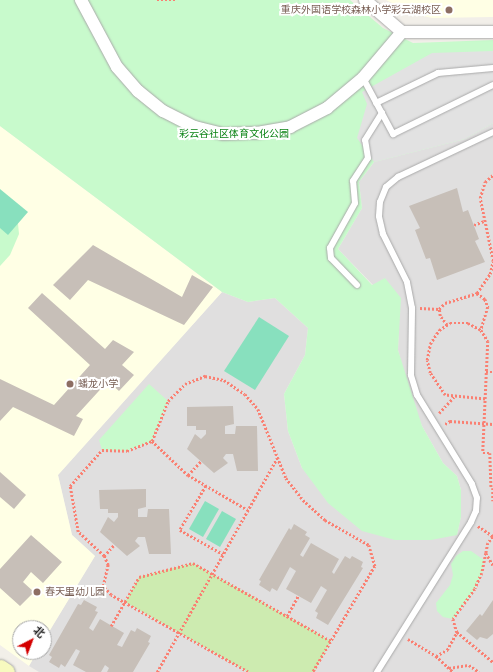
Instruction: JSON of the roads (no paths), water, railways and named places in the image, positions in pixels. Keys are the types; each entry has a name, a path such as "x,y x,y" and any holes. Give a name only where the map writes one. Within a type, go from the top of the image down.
{"main road":[{"path":"0,668 6,672"}],"street":[{"path":"81,0 117,68 138,91 163,111 195,127 224,134 257,133 290,127 327,108 363,78 402,32"},
{"path":"365,0 402,32 493,32"}],"lane":[{"path":"376,103 438,73 493,68"},
{"path":"363,78 393,134 493,86"},
{"path":"357,285 331,258 330,248 355,203 353,181 368,158 365,140 382,114"},
{"path":"377,672 472,522 476,511 478,498 472,484 436,430 417,395 411,375 412,308 407,282 383,234 378,216 380,202 386,187 398,177 493,132"}],"place":[{"name":"重庆外国语学校森林小学彩云湖校区","path":"449,10"},
{"name":"蟠龙小学","path":"70,384"},
{"name":"春天里幼儿园","path":"37,592"}],"park label":[{"name":"彩云谷社区体育文化公园","path":"234,134"}]}
